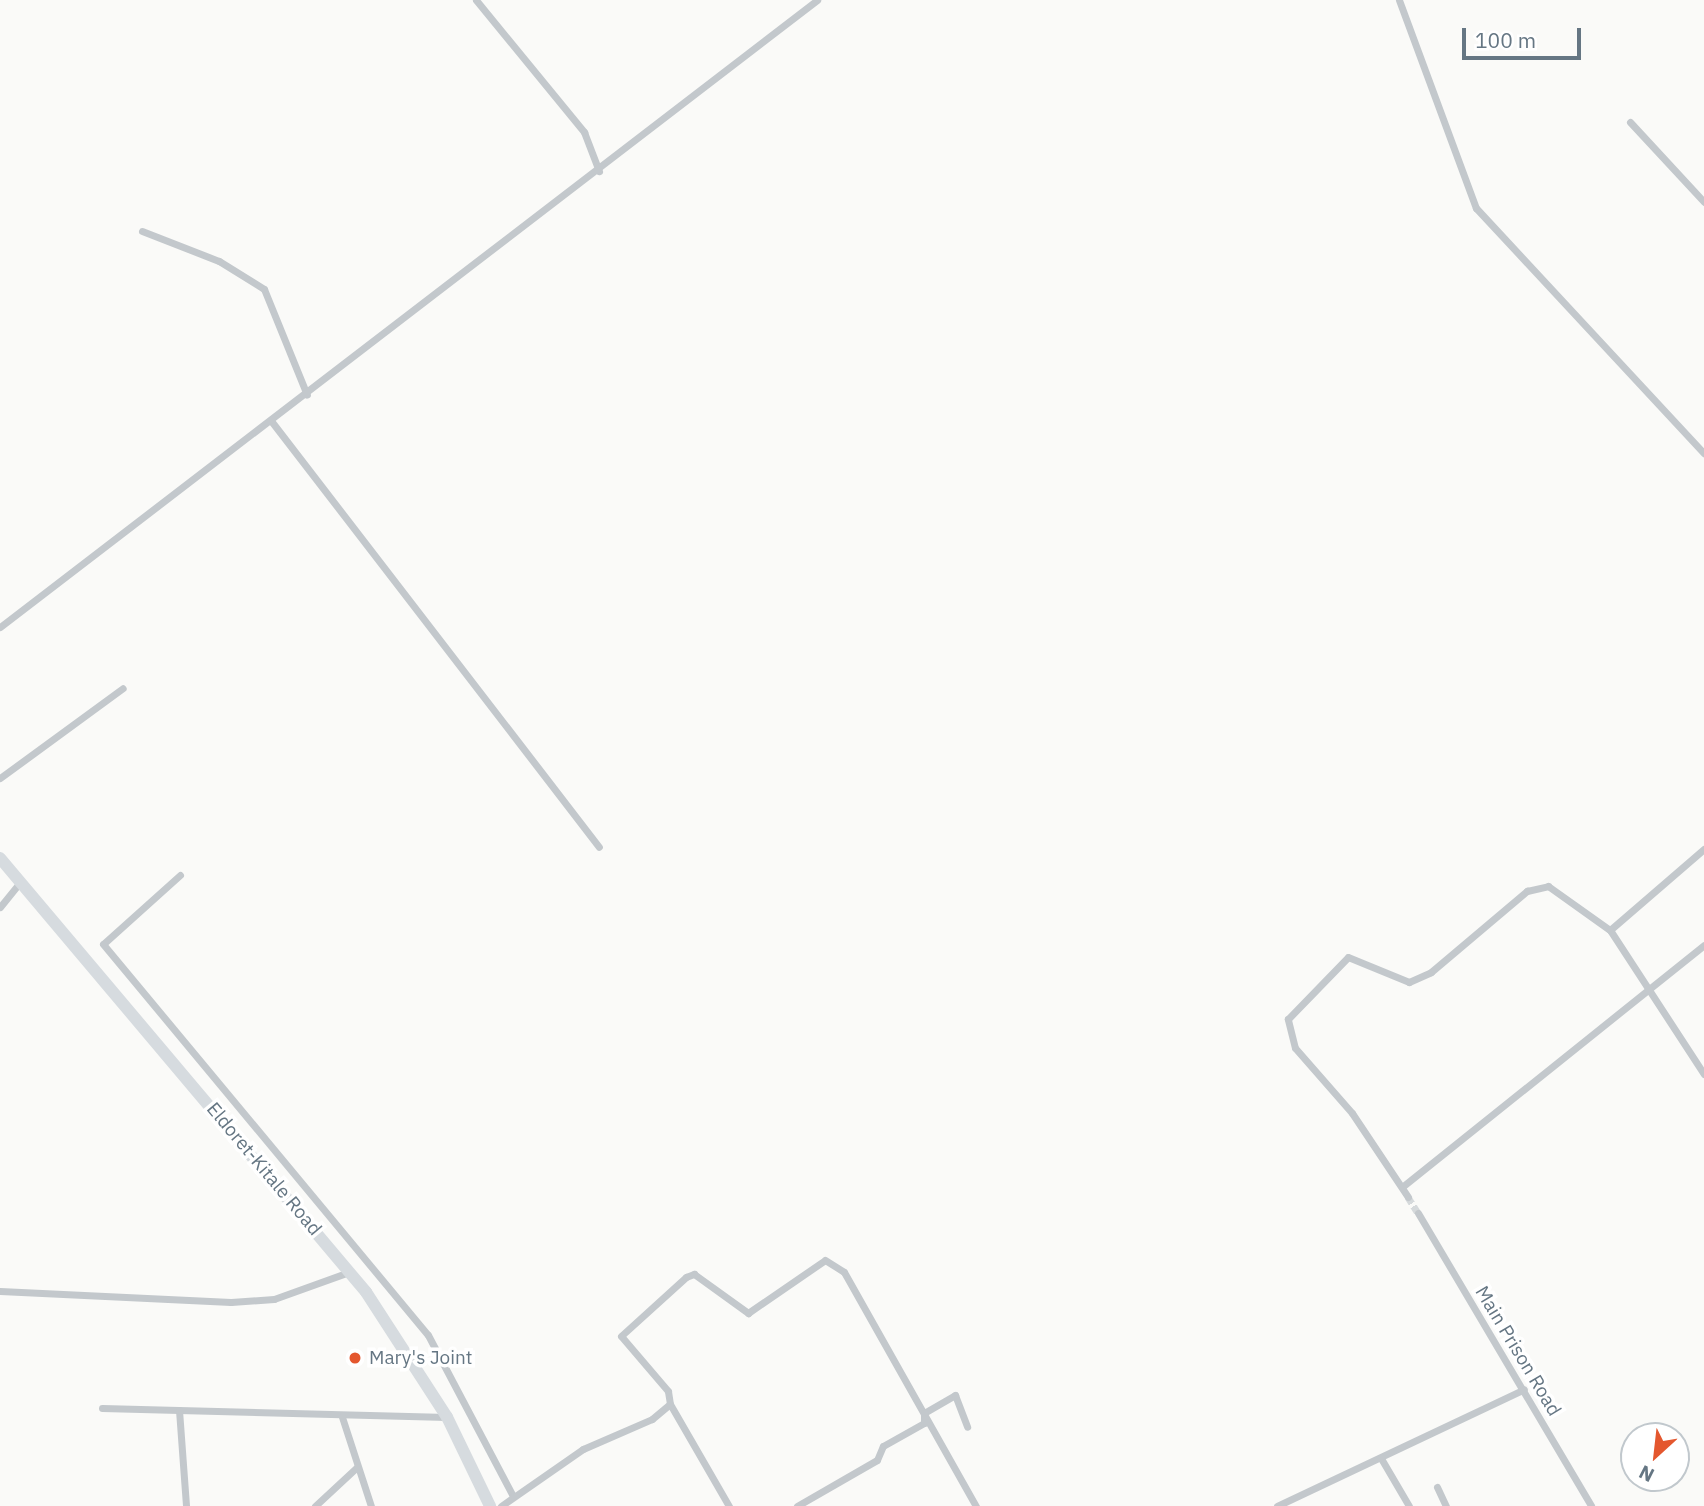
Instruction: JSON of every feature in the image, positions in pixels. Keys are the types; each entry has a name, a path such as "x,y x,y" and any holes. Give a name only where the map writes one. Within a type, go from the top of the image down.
{"highway":[{"name":"Eldoret-Kitale Road","path":"0,858 349,1272 447,1417 491,1506"}],"street":[{"path":"476,0 584,132 599,171"},
{"path":"0,627 272,422 817,0"},
{"path":"1399,0 1476,208 1704,453"},
{"path":"1630,122 1704,202"},
{"path":"142,231 249,275 264,289 307,395"},
{"path":"272,422 598,847"},
{"path":"0,779 123,688"},
{"path":"1610,930 1704,849"},
{"path":"180,875 103,944 413,1315 513,1496"},
{"path":"0,907 21,881"},
{"path":"1408,1197 1352,1113 1295,1048 1288,1019 1348,957 1409,982 1538,885 1610,930 1645,991 1704,1074"},
{"path":"1402,1187 1704,945"},
{"name":"Main Prison Road","path":"1418,1213 1591,1506"},
{"path":"729,1506 670,1404 668,1391 621,1336 691,1275 748,1313 825,1260 844,1272 976,1506"},
{"path":"0,1291 231,1302 274,1299 349,1272"},
{"path":"1277,1506 1382,1460 1524,1389"},
{"path":"924,1413 955,1395 967,1427"},
{"path":"501,1506 583,1449 652,1419 670,1404"},
{"path":"102,1408 342,1418 447,1417"},
{"path":"179,1410 186,1506"},
{"path":"797,1506 877,1460 883,1446 924,1423 924,1413"},
{"path":"342,1418 371,1506"},
{"path":"1382,1460 1409,1506"},
{"path":"315,1506 357,1467"},
{"path":"1437,1487 1446,1506"}],"tunnel":[{"path":"1408,1197 1418,1213"}],"place":[{"name":"Mary's Joint","path":"355,1358"}]}
